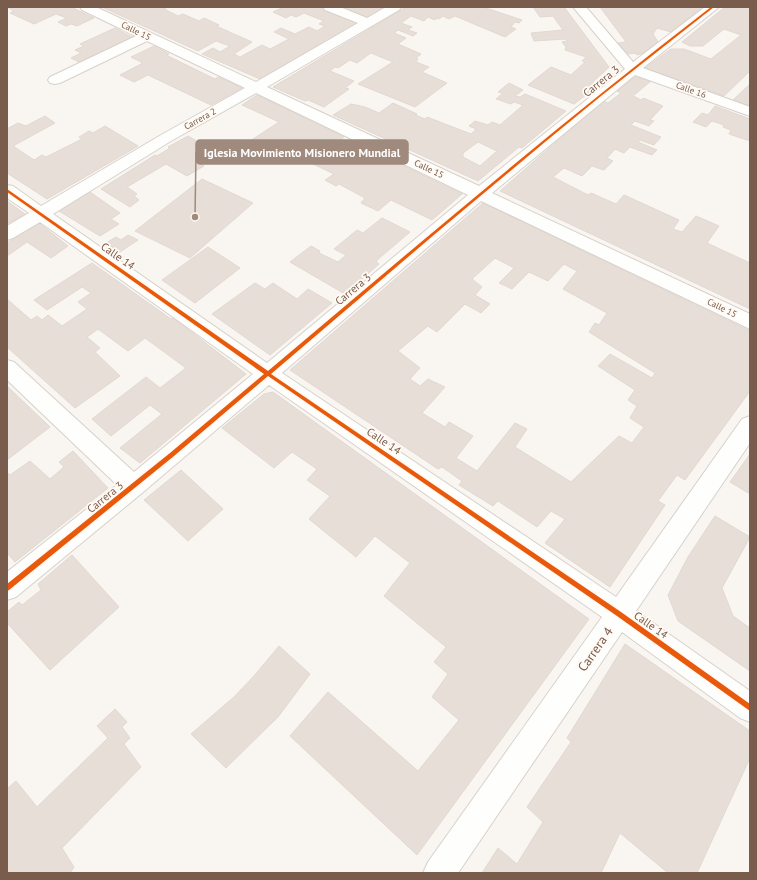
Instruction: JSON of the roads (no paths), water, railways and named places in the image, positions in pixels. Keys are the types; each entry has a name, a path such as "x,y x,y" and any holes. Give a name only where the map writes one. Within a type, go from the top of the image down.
{"street":[{"name":"Calle 15","path":"86,7 481,193 750,322"},
{"path":"329,7 368,23"},
{"name":"Carrera 2","path":"7,234 166,138 395,7"},
{"path":"579,7 632,69"},
{"name":"Carrera 3","path":"7,588 134,486 481,193 632,69 713,7"},
{"path":"55,80 146,36"},
{"name":"Calle 16","path":"632,69 750,112"},
{"name":"Calle 14","path":"7,190 268,374 619,614 750,708"},
{"path":"7,368 134,486"},
{"name":"Carrera 4","path":"439,873 750,425"}],"place":[{"name":"Iglesia Movimiento Misionero Mundial","path":"195,217"}]}
